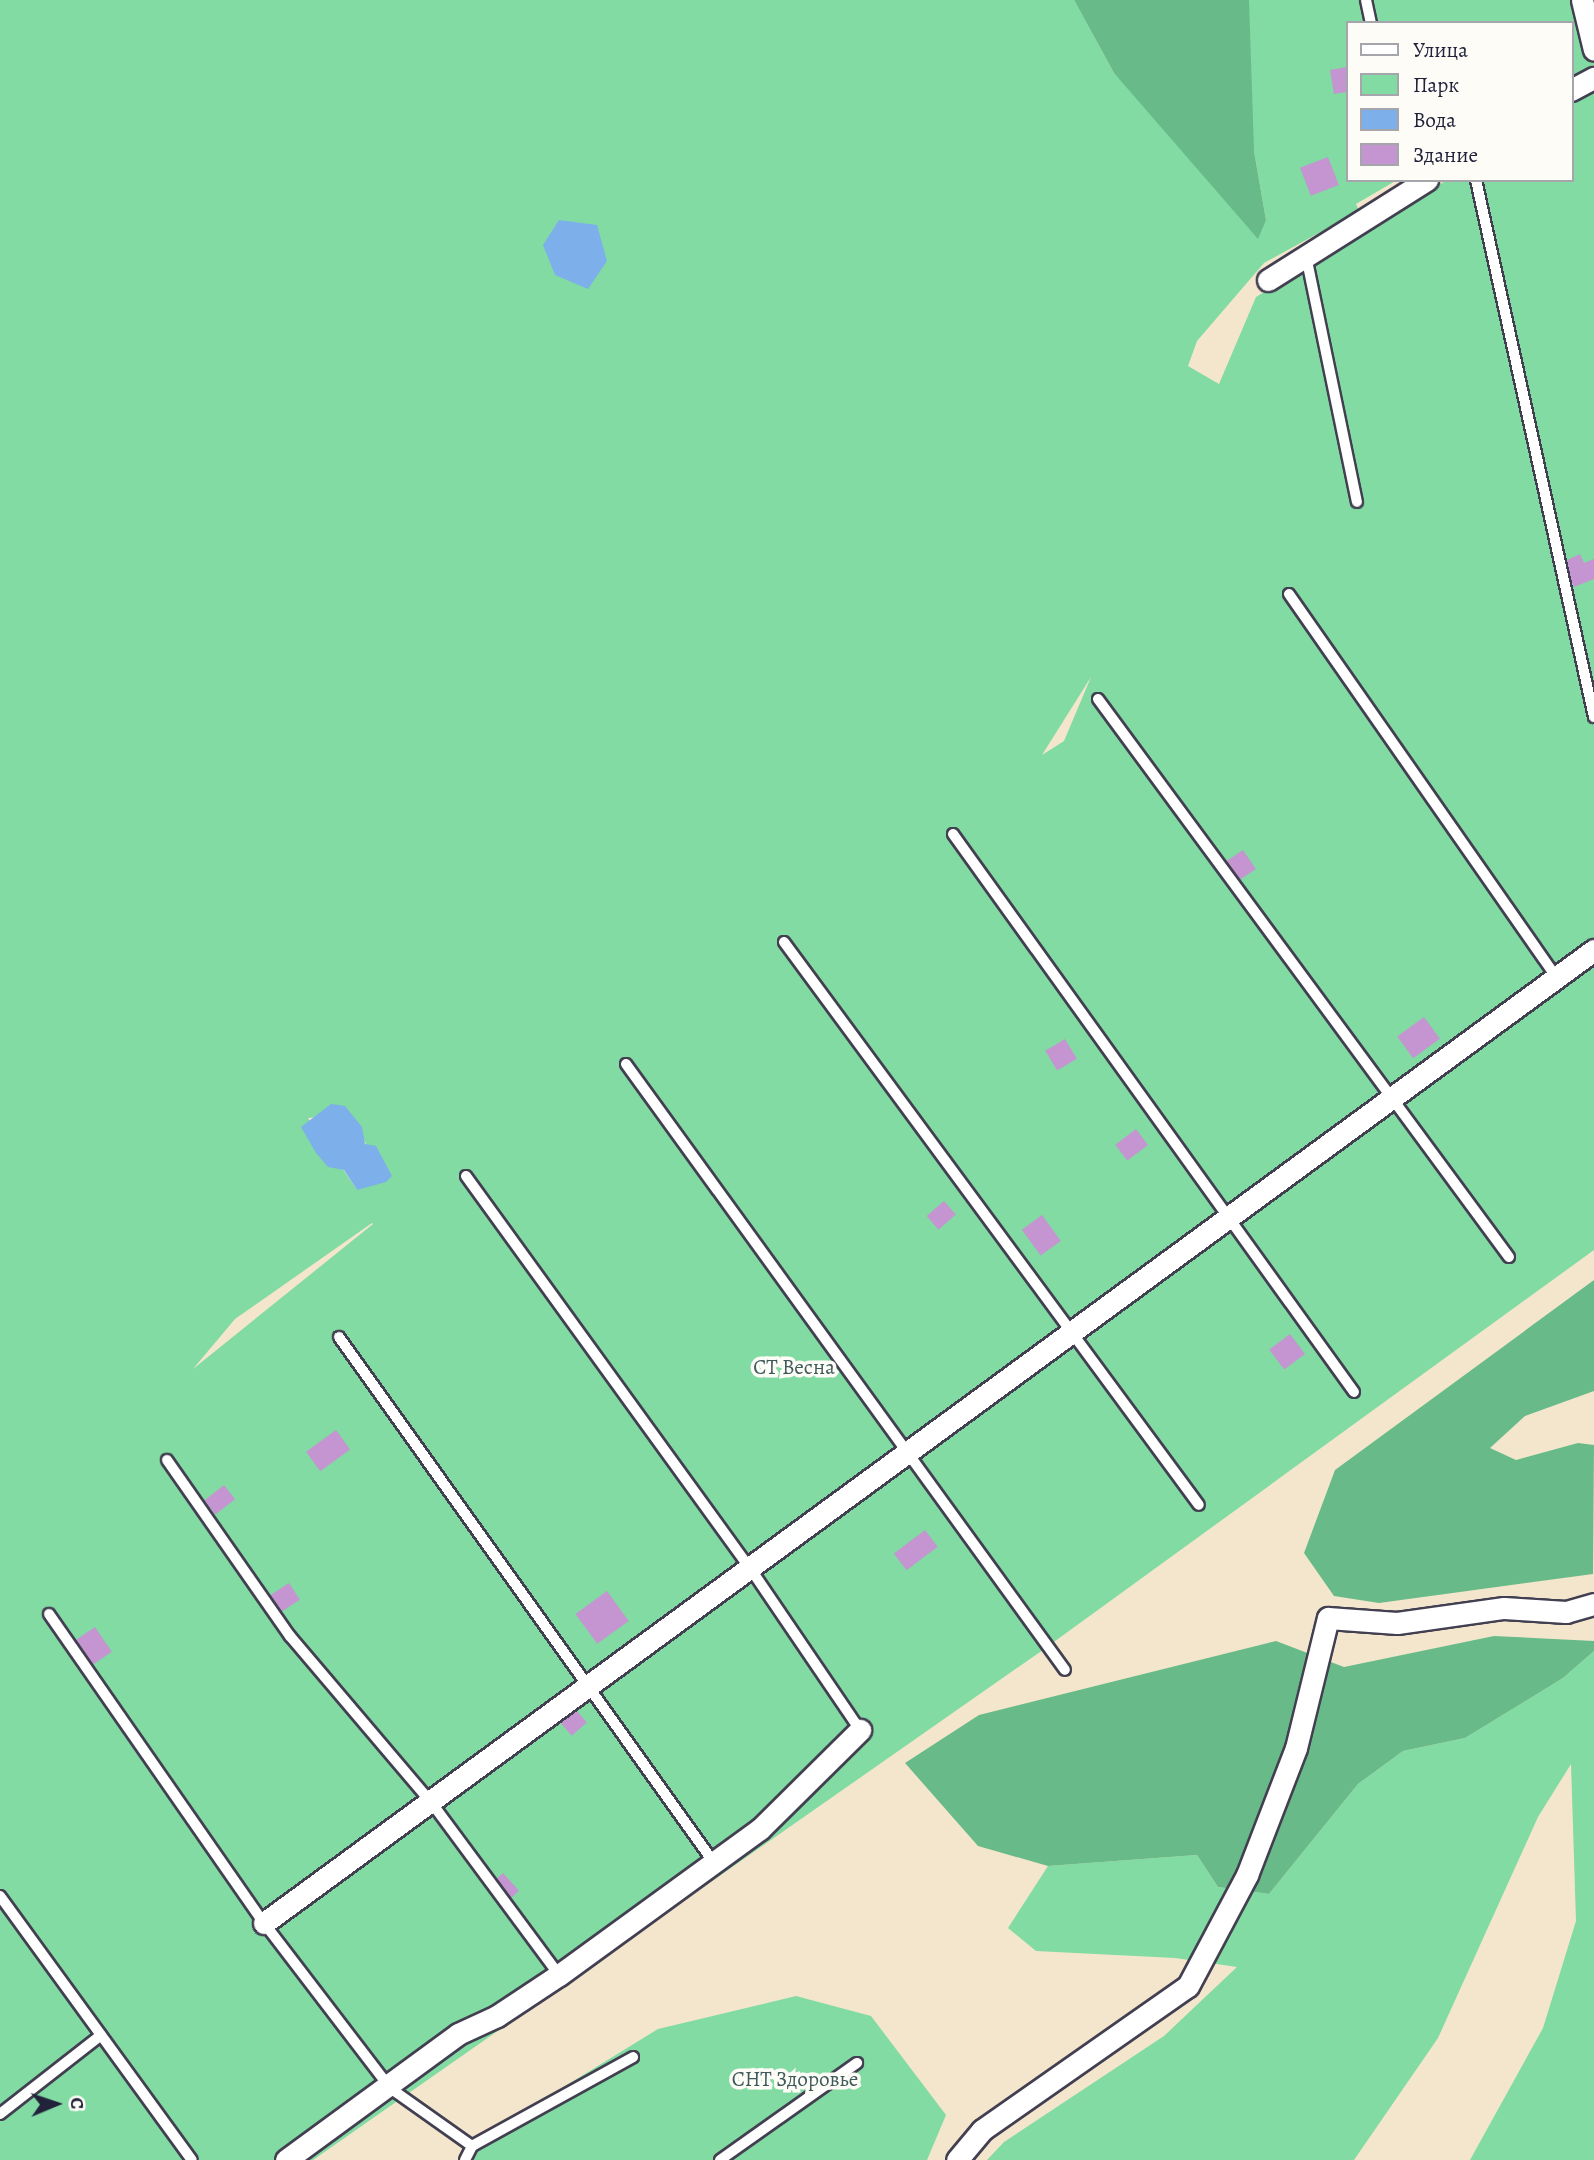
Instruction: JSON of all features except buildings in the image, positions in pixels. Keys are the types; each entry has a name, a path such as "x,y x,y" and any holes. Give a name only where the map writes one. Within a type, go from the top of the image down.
{"street":[{"path":"1582,0 1594,50"},
{"path":"1573,89 1594,78"},
{"path":"1268,280 1424,182"},
{"path":"264,1923 1594,950"},
{"path":"957,2160 982,2130 1002,2114 1188,1986 1247,1875 1296,1748 1328,1618 1397,1623 1504,1608 1566,1612 1594,1604"},
{"path":"286,2160 390,2088 458,2034 497,2016 559,1975 712,1860 760,1829 860,1730"}],"lane":[{"path":"1366,0 1371,21"},
{"path":"1476,182 1594,717"},
{"path":"1306,256 1357,502"},
{"path":"1289,594 1556,977"},
{"path":"1098,699 1509,1257"},
{"path":"953,834 1354,1392"},
{"path":"784,943 1199,1505"},
{"path":"625,1064 910,1451 1065,1670"},
{"path":"466,1176 750,1569 860,1730"},
{"path":"339,1337 591,1685 712,1860"},
{"path":"167,1460 290,1636 431,1802 559,1975"},
{"path":"49,1614 264,1923 390,2088 472,2146"},
{"path":"0,1896 192,2160"},
{"path":"0,2114 101,2035"},
{"path":"465,2160 472,2146 633,2057"},
{"path":"720,2160 857,2063"}],"green space":[{"name":"СТ Весна","path":"0,0 1074,0 1114,73 1266,220 1254,151 1197,0 1594,0 1594,65 1573,77 1573,21 1346,21 1346,182 1394,182 1356,204 1359,211 1264,263 1197,341 1188,366 1219,384 1256,297 1444,182 1573,182 1573,103 1594,90 1594,1250 1040,1652 313,2160 0,2160","holes":["1091,677 1064,741 1042,755","319,1117 360,1132 366,1144 357,1190 308,1118","373,1224 193,1369 235,1319"]},
{"path":"1074,0 1249,0 1254,151 1266,220 1258,239 1114,73"},
{"path":"1594,1280 1594,1391 1525,1416 1490,1448 1516,1460 1578,1443 1594,1445 1593,1574 1379,1603 1334,1596 1304,1553 1335,1470"},
{"path":"1494,1636 1594,1641 1594,1651 1563,1678 1465,1738 1403,1751 1358,1784 1269,1894 1218,1887 1197,1855 1048,1866 978,1846 905,1763 979,1715 1276,1641 1344,1667"},
{"path":"1594,1651 1594,2160 1470,2160 1543,2028 1576,1921 1571,1764 1538,1817 1438,2038 1354,2160 987,2160 1004,2142 1164,2036 1237,1967 1175,1958 1036,1951 1008,1928 1048,1866 1197,1855 1218,1887 1269,1894 1358,1784 1403,1751 1465,1738 1563,1678"},
{"name":"СНТ Здоровье","path":"796,1996 871,2016 946,2115 927,2160 467,2160 497,2128 658,2029"}],"water":[{"path":"559,220 597,225 607,261 588,289 555,275 543,245"},
{"path":"331,1104 345,1106 362,1127 365,1144 376,1146 392,1176 386,1182 357,1190 344,1170 328,1167 316,1153 301,1127"}]}
